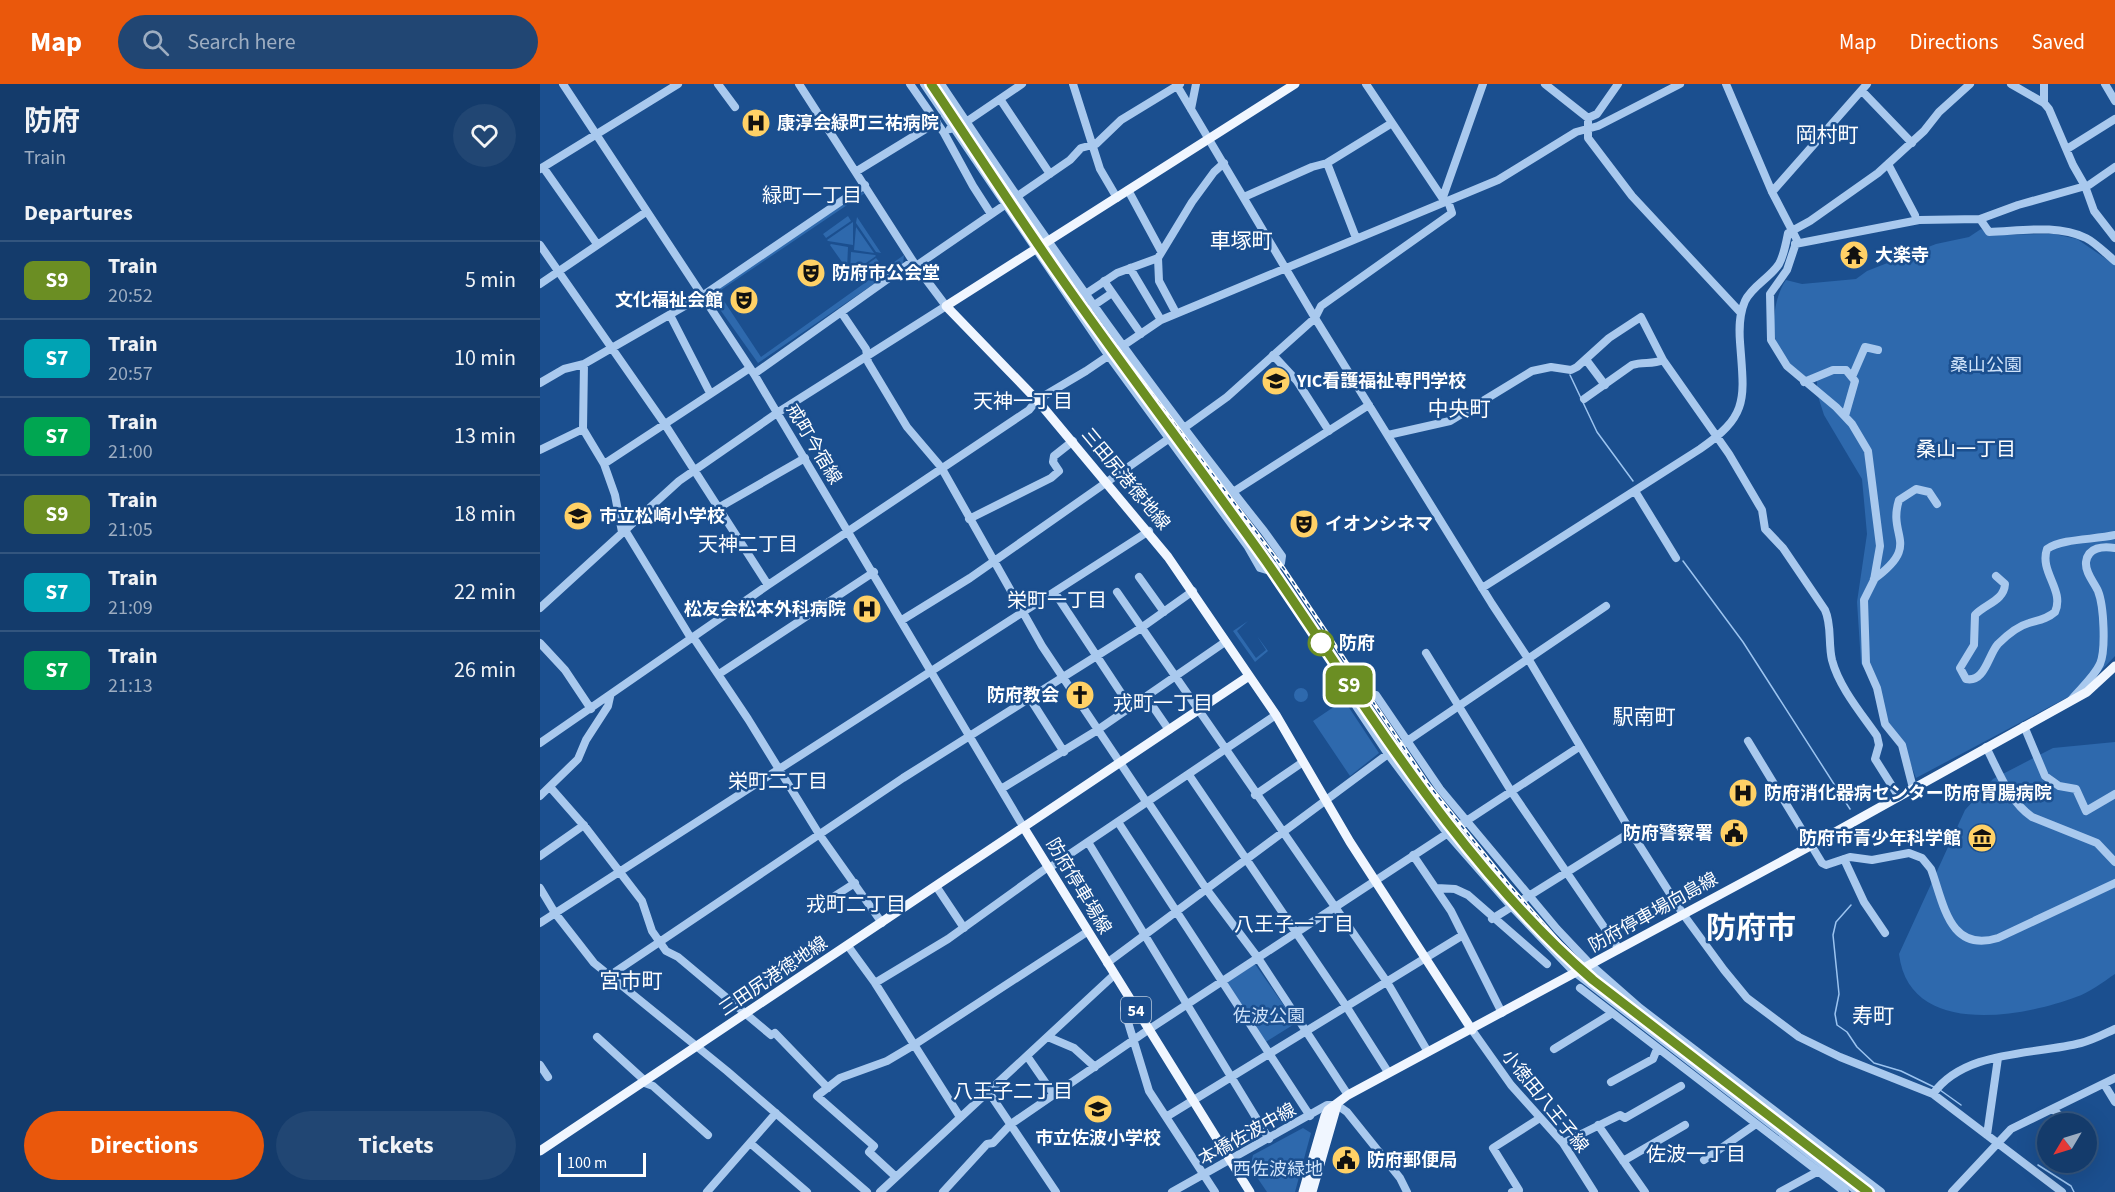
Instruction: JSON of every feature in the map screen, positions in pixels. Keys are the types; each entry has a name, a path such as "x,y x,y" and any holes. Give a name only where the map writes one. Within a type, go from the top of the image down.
{"main road":[{"path":"946,306 1295,84"},
{"name":"三田尻港徳地線","path":"946,306 1037,400 1149,531 1193,591 1249,676"},
{"name":"防府停車場向島線","path":"1337,1105 1348,1095 1388,1072 1472,1030 2087,692 2115,666"},
{"path":"1249,676 1276,715 1325,801 1375,881 1472,1030"},
{"name":"防府停車場線","path":"1249,676 1024,828 1250,1192"},
{"name":"三田尻港徳地線","path":"540,1150 1024,828"},
{"path":"1312,1191 1337,1105"}],"street":[{"name":"戒町今宿線","path":"563,84 752,371 874,572 1024,828"},
{"path":"597,244 541,168 678,84"},
{"path":"718,84 735,107"},
{"path":"540,609 623,531 693,470 777,413 946,306 915,264 799,84"},
{"path":"910,84 944,133 991,214"},
{"path":"924,84 1108,355 1248,547 1260,568 1270,571 1281,563 1282,556 1084,295 941,84"},
{"path":"944,133 966,122 1022,84"},
{"path":"1073,84 1100,170 1117,198"},
{"path":"1191,109 1196,84"},
{"path":"902,620 1109,484 1227,397 1315,318 1321,306 1452,213 1366,84"},
{"path":"1445,200 1483,84"},
{"path":"1545,84 1588,118"},
{"path":"1588,118 1597,114 1618,84"},
{"path":"540,743 941,467 1029,410 1037,400 1161,320 1445,200 1498,180 1587,128 1598,126 1680,84"},
{"path":"1726,84 1772,192 1797,240 1787,270 1770,294 1771,340 1780,359 1845,416 1868,451 1880,546 1874,580 1864,600 1866,663 1877,688 1886,724 1902,745 1913,788"},
{"path":"1482,588 1717,437 1734,421 1743,392 1739,332 1741,313 1746,299 1778,264 1788,233 1836,203 1888,164 1970,84"},
{"path":"2012,84 2044,103 2053,117 2085,186 2094,211 2115,238"},
{"path":"2044,84 2044,103"},
{"path":"2105,84 2115,101"},
{"path":"604,464 710,393 752,371 1017,197 1070,160 1075,152 1091,146 1121,120 1178,85 1315,318 1529,660 1631,832 1683,914 1747,998 1778,1022 1821,1048 1933,1094 2062,1192"},
{"path":"1772,192 1865,87 1912,143"},
{"path":"1000,99 1050,174"},
{"path":"1588,118 1588,138 1632,196 1741,313"},
{"path":"2067,149 2115,119"},
{"path":"857,171 936,122"},
{"path":"1244,197 1312,167 1327,163 1392,123"},
{"path":"1084,295 1104,281 1159,255 1182,222 1192,202 1214,171 1224,163"},
{"path":"1327,163 1356,238"},
{"path":"1888,164 1915,215"},
{"path":"1796,244 1919,220 1980,219 2005,208 2085,186 2115,167"},
{"path":"540,383 564,369 584,364 702,296 866,185"},
{"path":"1128,190 1159,255 1159,281 1176,313"},
{"path":"540,284 646,212"},
{"path":"1980,219 1989,232 2049,229 2069,232 2088,239 2115,261"},
{"path":"540,245 664,423 768,585"},
{"path":"1130,268 1161,320"},
{"path":"1104,281 1141,334"},
{"path":"1093,306 1112,293"},
{"path":"841,312 907,427 941,467 992,562 1096,731 1148,802 1207,890 1258,958 1348,1095"},
{"path":"670,315 710,393"},
{"path":"1388,435 1450,421 1532,371 1551,367 1571,370 1587,361 1609,338 1641,317 1663,360 1717,437 1762,510 1765,529 1783,548 1828,617 1829,644 1836,671 1877,736 1879,746 1875,759 1899,797"},
{"path":"1852,377 1865,347 1878,350"},
{"path":"1273,356 1297,381 1329,431"},
{"path":"1584,399 1632,365 1653,364 1663,360"},
{"path":"1587,361 1605,385"},
{"path":"584,364 582,429 604,464 615,495 623,531 689,635 693,637 719,674 819,834 882,923"},
{"path":"1804,382 1833,370 1846,370 1855,381 1845,416"},
{"path":"1233,492 1369,405"},
{"path":"540,450 582,429"},
{"path":"969,519 1051,478 1059,471 1053,462 1054,456 1073,441"},
{"path":"718,508 805,458"},
{"path":"1874,580 1901,552 1902,543 1896,509 1899,500 1916,489 1929,492 1937,504"},
{"path":"1635,491 1676,558"},
{"path":"540,923 1149,531"},
{"path":"1996,576 2005,584 2005,590 2000,597 1975,615 1974,645 1959,668 1966,680 1976,679 1981,674 1990,655 2003,639 2027,623 2039,621 2055,612 2057,593 2044,560 2047,549 2064,542 2088,541 2115,535"},
{"path":"2070,701 2099,666 2102,650 2100,595 2086,570 2086,561 2092,551 2098,548 2115,548"},
{"path":"719,674 874,572"},
{"path":"1139,577 1164,612"},
{"path":"609,976 969,734 1141,628 1193,591"},
{"path":"1117,592 1281,834 1386,982 1428,1052"},
{"path":"1055,593 1131,708"},
{"path":"1107,963 1388,754 1606,606"},
{"path":"1001,789 1064,752 1147,698 1225,642"},
{"path":"540,643 565,670 591,709"},
{"path":"1426,653 1512,791 1619,949"},
{"path":"1369,694 1376,695 1465,821 1528,896 1591,965 1640,1008 1881,1192"},
{"path":"540,796 578,759 586,740 608,706 610,697"},
{"path":"1029,697 1064,752"},
{"path":"1147,698 1169,730"},
{"path":"1358,701 1356,706 1388,754 1447,833 1546,945 1576,973 1611,1014 1629,1022 1658,1049 1825,1166 1858,1192"},
{"path":"875,983 963,928 1276,715"},
{"path":"2024,726 2045,776 2059,786 2076,789 2086,811 2115,794"},
{"path":"1748,741 1826,865 1844,859 1886,858 1909,853 1922,858 1931,869 1954,929 1970,940 1998,938 2115,883"},
{"path":"943,1192 987,1144 993,1143 1011,1124 1134,1039 1579,747"},
{"path":"1986,747 2012,797 2024,812 2097,843 2115,862"},
{"path":"1255,795 1303,762"},
{"path":"1189,775 1346,1006 1388,1072"},
{"path":"550,787 584,825 642,901 652,931 666,951 678,957 773,1034 828,1088"},
{"path":"1118,822 1310,1116"},
{"path":"540,856 584,825"},
{"path":"1492,919 1631,832"},
{"path":"1088,842 1269,1139"},
{"path":"1413,855 1437,888 1502,1013"},
{"path":"1844,859 1864,902 1885,933"},
{"path":"810,907 819,906 855,883"},
{"path":"936,886 963,928"},
{"path":"540,888 555,914 581,949 609,976 697,1046 867,1192"},
{"path":"1437,888 1462,891 1547,964"},
{"path":"895,1176 868,1152 874,1146 817,1096 840,1078 887,1061 914,1045 1087,932"},
{"path":"1166,1117 1463,935"},
{"path":"1535,956 1546,945"},
{"path":"848,946 875,983 960,1117"},
{"path":"880,1192 1114,975"},
{"path":"1580,988 1597,997 1845,1192"},
{"path":"1128,997 1124,1009 1149,1091 1215,1192"},
{"path":"1629,1022 1640,1008"},
{"path":"1554,1049 1611,1014"},
{"path":"1933,1094 1943,1080 1969,1067 1998,1058 2083,1043 2115,1029"},
{"name":"小徳田八王子線","path":"1472,1030 1511,1085 1563,1143 1594,1192"},
{"path":"1048,1037 1074,1048 1095,1067"},
{"path":"597,1038 643,1081 653,1086 708,1135"},
{"path":"1611,1082 1653,1059 1658,1049"},
{"path":"1027,1056 1054,1095"},
{"path":"1987,1135 1998,1058"},
{"path":"540,1065 548,1077"},
{"path":"1952,1192 2011,1129 2115,1078"},
{"path":"1723,1094 1734,1079"},
{"path":"2104,1084 2115,1102"},
{"path":"1563,1143 1620,1115 1624,1118 1681,1086"},
{"path":"988,1091 1056,1192"},
{"name":"本橋佐波中線","path":"1176,1191 1327,1105 1337,1105"},
{"path":"1337,1105 1347,1112 1400,1178 1407,1192"},
{"path":"2053,1109 2057,1113"},
{"path":"707,1192 776,1113"},
{"path":"1512,1192 1520,1190 1493,1148 1530,1127 1540,1118"},
{"path":"1704,1160 1756,1124"},
{"path":"1598,1125 1645,1192"},
{"path":"1623,1161 1685,1125"},
{"path":"750,1143 807,1192"},
{"path":"1780,1192 1839,1160"}],"green space":[{"path":"860,192 865,193 718,292 761,357 904,255 903,264 758,363 709,294"},
{"path":"848,216 851,221 826,238 823,234"},
{"path":"857,217 881,253 876,252 856,223"},
{"path":"853,222 853,245 827,240"},
{"path":"856,227 874,253 854,250"},
{"name":"桑山公園","path":"1981,229 1989,235 2054,234 2077,239 2115,265 2115,656 2085,688 1916,778 1902,741 1885,719 1882,699 1861,663 1857,602 1867,534 1862,479 1824,415 1817,393 1817,373 1806,377 1786,361 1779,350 1774,330 1775,308 1786,280 1802,284 1856,279 1867,271 1936,244 1969,237"},
{"path":"830,245 848,247 847,269"},
{"path":"851,252 875,255 876,256 850,274"},
{"path":"876,258 880,263 855,281 851,276"},
{"path":"1248,621 1237,631 1256,658 1266,650 1257,636 1268,651 1255,662 1233,631"},
{"path":"1298,688 1304,688 1308,695 1304,702 1298,702 1294,698 1294,692"},
{"path":"1344,700 1379,753 1350,776 1313,721"},
{"path":"2115,742 2115,974 2076,997 2053,1005 1998,1015 1945,1010 1923,999 1907,981 1899,954 1965,810 1993,779 2053,748"},
{"name":"佐波公園","path":"1255,964 1296,1023 1264,1043 1227,982"},
{"name":"西佐波緑地","path":"1303,1128 1311,1133 1295,1192 1267,1192 1250,1167 1253,1155"}],"waterway":[{"path":"1570,375 1597,432 1633,481"},
{"path":"1683,561 1743,642 1850,809"},
{"path":"1851,905 1836,922 1833,935 1839,994 1835,1014 1837,1025 1847,1032 1857,1047 1874,1063 1901,1071 1936,1088"},
{"path":"1940,1090 1961,1105"},
{"path":"2051,1173 2071,1186 2074,1192"}],"railway":[{"path":"936,84 1091,313 1284,569 1428,784 1508,884 1561,944 1607,987 1873,1192"},
{"path":"1237,522 1415,782 1458,836"}],"train":[{"name":"S9","path":"931,84 1058,273 1266,562 1415,782 1463,843 1504,890 1580,969 1638,1017 1868,1192"}],"place":[{"name":"康淳会緑町三祐病院","path":"756,123"},
{"name":"大楽寺","path":"1854,255"},
{"name":"防府市公会堂","path":"811,273"},
{"name":"文化福祉会館","path":"744,300"},
{"name":"YIC看護福祉専門学校","path":"1276,381"},
{"name":"市立松崎小学校","path":"578,516"},
{"name":"イオンシネマ","path":"1304,524"},
{"name":"松友会松本外科病院","path":"867,609"},
{"name":"防府","path":"1321,643"},
{"name":"防府教会","path":"1080,695"},
{"name":"防府消化器病センター防府胃腸病院","path":"1743,793"},
{"name":"防府警察署","path":"1734,833"},
{"name":"防府市青少年科学館","path":"1982,838"},
{"name":"市立佐波小学校","path":"1098,1109"},
{"name":"防府郵便局","path":"1346,1160"}],"district":[{"name":"岡村町","path":"1827,135"},
{"name":"緑町一丁目","path":"812,195"},
{"name":"車塚町","path":"1241,241"},
{"name":"天神一丁目","path":"1023,401"},
{"name":"中央町","path":"1459,409"},
{"name":"桑山一丁目","path":"1966,449"},
{"name":"天神二丁目","path":"748,544"},
{"name":"栄町一丁目","path":"1057,600"},
{"name":"戎町一丁目","path":"1163,703"},
{"name":"駅南町","path":"1644,717"},
{"name":"栄町二丁目","path":"778,781"},
{"name":"戎町二丁目","path":"856,904"},
{"name":"八王子一丁目","path":"1294,924"},
{"name":"防府市","path":"1751,928"},
{"name":"宮市町","path":"631,981"},
{"name":"寿町","path":"1873,1016"},
{"name":"八王子二丁目","path":"1013,1091"},
{"name":"佐波一丁目","path":"1696,1154"}]}
